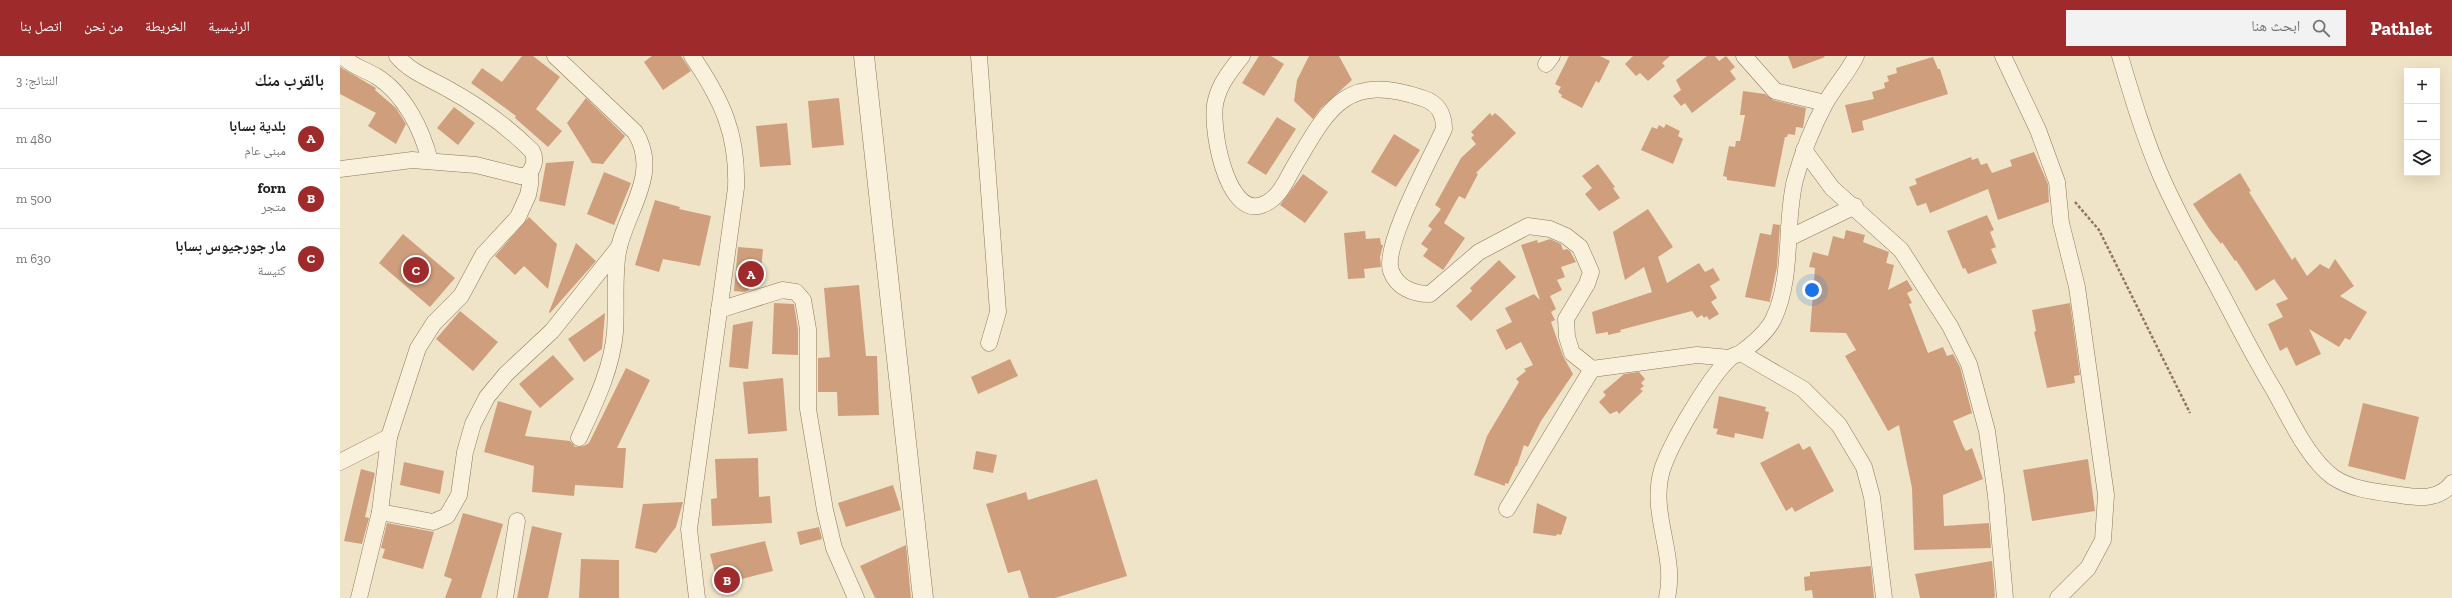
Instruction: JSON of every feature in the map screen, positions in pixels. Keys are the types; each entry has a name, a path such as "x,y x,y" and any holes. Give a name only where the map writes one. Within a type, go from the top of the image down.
{"street":[{"path":"342,56 358,69 376,76 397,96 415,119 430,161"},
{"path":"359,598 380,512 389,437 421,343 434,323 461,296 483,255 518,217 530,185 530,172 535,156 522,141 495,119 449,90 415,71 397,56"},
{"path":"555,56 635,132 643,145 645,154 643,181 619,247 614,339 600,391 579,438"},
{"path":"692,56 715,92 729,121 737,166 736,188 689,529 697,598"},
{"path":"864,56 923,598"},
{"path":"980,56 998,312 989,343"},
{"path":"1242,56 1224,80 1215,101 1215,115 1224,170 1232,190 1241,203 1252,207 1262,205 1275,197 1317,129 1328,114 1345,98 1371,88 1403,92 1429,100 1440,110 1444,119 1444,129 1415,188 1399,229 1390,258 1391,270 1397,280 1411,292 1430,294 1479,252 1528,226 1550,229 1566,236 1580,247 1591,272 1587,284 1566,320 1567,337 1572,353 1592,369 1696,355 1735,355 1802,390 1839,425 1864,467 1872,497 1884,598"},
{"path":"1744,56 1775,91 1825,103"},
{"path":"1667,598 1668,550 1660,526 1658,510 1658,491 1662,469 1695,406 1735,355 1763,335 1773,320 1785,274 1795,181 1804,150 1825,103 1849,70 1856,56"},
{"path":"2003,56 2038,130 2058,182 2061,223 2077,287 2106,495 2102,540 2088,568 2058,598"},
{"path":"2120,56 2135,107 2161,176 2190,238 2249,348 2293,423 2321,466 2334,478 2350,485 2371,491 2420,498 2446,491 2452,483"},
{"path":"1804,150 1832,188 1855,206 1901,250 1950,326 1969,364 1987,431 1996,496 2005,598"},
{"path":"340,168 404,161 430,161 476,165 520,176 530,172"},
{"path":"1789,238 1855,206"},
{"path":"380,512 433,522 448,516 459,495 465,452 473,424 487,397 506,374 552,331 619,247"},
{"path":"719,310 782,290 796,292 803,300 808,329 808,409 825,510 834,548 856,598"},
{"path":"1507,509 1592,369"},
{"path":"340,462 389,437"},
{"path":"505,598 517,520"}],"path":[{"path":"2058,182 2100,230 2190,413"}],"building":[{"path":"522,56 533,56 560,77 536,109 562,131 548,147 515,118 516,116 471,83 482,68 502,82"},
{"path":"652,56 681,56 691,71 663,90 644,62"},
{"path":"1259,56 1271,56 1284,64 1264,96 1242,83"},
{"path":"1309,56 1339,56 1352,80 1321,108 1313,119 1294,101 1297,80"},
{"path":"1569,56 1600,56 1610,61 1599,83 1596,81 1582,108 1561,97 1562,95 1558,92 1561,87 1555,84"},
{"path":"1633,56 1670,56 1662,63 1665,66 1648,81 1640,73 1636,76 1625,64"},
{"path":"1707,56 1715,56 1719,61 1726,56 1735,67 1730,71 1736,79 1692,113 1685,103 1681,106 1673,96 1681,90 1676,80"},
{"path":"1788,56 1824,56 1825,57 1793,69"},
{"path":"1933,57 1938,69 1940,69 1948,94 1862,121 1864,130 1852,133 1845,105 1874,99 1872,92 1885,88 1884,83 1889,81 1887,76 1897,73 1896,68"},
{"path":"340,67 376,88 375,90 396,108 406,124 396,144 368,126 376,113 340,94"},
{"path":"1743,91 1765,94 1773,100 1806,108 1803,128 1796,127 1795,135 1788,134 1787,137 1785,137 1775,187 1727,180 1727,177 1723,176 1729,146 1735,147 1736,141 1740,141 1745,115 1740,115"},
{"path":"586,98 625,136 603,164 592,163 567,123"},
{"path":"839,98 844,145 812,148 808,101"},
{"path":"454,107 475,123 458,145 437,128"},
{"path":"1490,113 1492,116 1495,113 1516,133 1476,173 1478,174 1465,199 1459,196 1444,223 1465,238 1443,270 1423,256 1428,249 1421,244 1432,229 1428,226 1441,209 1435,205 1461,158 1476,144 1471,138 1474,135 1471,132"},
{"path":"1277,117 1296,129 1266,175 1247,163"},
{"path":"787,123 791,165 760,167 756,126"},
{"path":"1666,124 1680,131 1678,136 1683,139 1673,164 1641,150 1652,127 1657,129 1659,125 1664,128"},
{"path":"1394,134 1420,150 1396,187 1371,172"},
{"path":"2034,152 2048,184 2049,202 1998,220 1988,189 1930,213 1926,203 1917,206 1909,187 1917,184 1915,179 1971,157 1972,160 1978,158 1981,165 1987,163 1992,173 2012,166 2010,160"},
{"path":"574,161 565,206 539,201 546,163"},
{"path":"1598,164 1615,187 1613,188 1620,198 1599,211 1585,194 1592,188 1582,176"},
{"path":"604,172 631,183 614,225 587,214"},
{"path":"2240,173 2251,191 2249,192 2292,260 2295,257 2307,276 2320,264 2329,269 2335,259 2354,286 2340,296 2367,312 2350,340 2345,338 2339,347 2309,329 2321,354 2296,366 2287,347 2280,351 2268,324 2283,317 2276,304 2288,299 2274,279 2256,291 2236,260 2235,261 2222,242 2221,244 2210,230 2193,204"},
{"path":"1303,174 1328,192 1305,223 1280,205"},
{"path":"655,200 680,207 679,209 711,216 700,266 663,259 659,272 635,265"},
{"path":"1648,209 1673,247 1658,257 1667,283 1699,263 1705,272 1713,268 1720,280 1710,286 1717,298 1711,302 1719,314 1709,320 1707,316 1704,318 1702,315 1697,318 1692,311 1620,330 1621,332 1608,335 1608,332 1596,334 1592,312 1652,292 1644,267 1625,280 1613,232"},
{"path":"1987,215 1994,230 1990,232 1996,247 1991,249 1997,263 1968,274 1965,268 1963,269 1947,231"},
{"path":"529,217 557,244 548,289 524,266 515,275 495,256"},
{"path":"1773,224 1780,225 1777,267 1770,302 1745,297 1760,233 1771,235"},
{"path":"1846,230 1865,235 1863,242 1889,252 1886,263 1894,265 1888,290 1907,280 1913,290 1907,293 1912,303 1909,304 1928,353 1943,347 1947,356 1953,354 1960,367 1972,413 1953,421 1966,451 1972,448 1983,479 1943,495 1944,526 1989,523 1991,548 1914,550 1912,488 1899,425 1888,431 1845,356 1856,350 1846,333 1810,332 1815,268 1809,267 1813,252 1828,256 1833,236 1844,239"},
{"path":"1365,231 1366,239 1380,238 1381,245 1383,245 1380,257 1381,267 1364,269 1365,278 1348,279 1344,233"},
{"path":"403,234 455,278 430,307 379,263"},
{"path":"1550,239 1561,244 1563,250 1567,249 1570,251 1576,262 1561,267 1565,277 1557,280 1562,290 1550,296 1556,309 1551,312 1555,320 1551,322 1563,356 1573,374 1541,421 1528,447 1524,445 1517,466 1508,484 1505,483 1505,486 1474,475 1487,436 1519,382 1516,379 1526,371 1524,369 1533,365 1521,342 1506,350 1496,330 1512,322 1505,308 1534,294 1540,300 1521,245 1537,240 1538,243"},
{"path":"576,243 596,261 550,313 549,312"},
{"path":"738,247 763,249 761,272 758,271 756,286 745,292 734,291"},
{"path":"1499,260 1516,277 1471,321 1456,306 1472,291 1470,288"},
{"path":"859,285 866,356 877,356 879,415 838,416 837,392 818,392 818,358 830,357 824,288"},
{"path":"774,303 794,304 798,330 798,355 772,354"},
{"path":"2070,303 2080,375 2074,376 2075,383 2047,388 2034,332 2036,331 2032,310"},
{"path":"460,311 498,342 473,371 436,339"},
{"path":"605,313 602,349 584,362 568,339"},
{"path":"753,321 748,369 729,367 733,325"},
{"path":"553,355 574,379 540,408 519,384"},
{"path":"1010,359 1018,376 978,394 971,377"},
{"path":"626,368 650,380 617,448 626,448 623,488 575,485 574,496 532,492 534,466 484,452 498,401 532,411 525,436 570,441 575,447 584,446 589,443"},
{"path":"1639,372 1645,379 1641,383 1644,386 1640,389 1643,391 1619,414 1617,411 1610,414 1599,402 1606,395 1603,392 1624,374"},
{"path":"783,378 787,431 748,434 743,382"},
{"path":"1719,396 1766,407 1765,411 1769,412 1763,439 1735,433 1734,438 1716,434 1718,429 1713,428"},
{"path":"2363,403 2419,417 2405,480 2348,466"},
{"path":"1799,443 1803,450 1810,446 1834,491 1795,512 1792,507 1786,511 1760,463"},
{"path":"976,451 997,455 993,473 973,469"},
{"path":"758,458 759,497 770,496 772,523 712,526 711,499 717,498 715,459"},
{"path":"2088,459 2095,511 2032,521 2023,470"},
{"path":"404,462 444,471 440,494 400,485"},
{"path":"361,469 375,473 365,517 369,518 362,544 344,541"},
{"path":"1097,479 1127,576 1055,598 1029,598 1020,570 1008,573 986,504 1026,492 1028,500"},
{"path":"893,485 901,510 846,527 838,503"},
{"path":"683,502 676,527 656,553 635,548 643,504"},
{"path":"1537,503 1567,517 1561,535 1557,534 1556,536 1533,533"},
{"path":"463,513 503,524 481,598 445,598 452,579 444,576"},
{"path":"387,523 434,532 423,569 382,558 385,549 381,548"},
{"path":"532,526 562,533 548,598 517,598"},
{"path":"819,527 822,539 800,545 797,532"},
{"path":"765,541 773,571 718,585 710,554"},
{"path":"906,545 911,598 875,598 860,566"},
{"path":"581,559 619,560 619,598 579,598"},
{"path":"1992,561 1994,598 1920,598 1915,574"},
{"path":"1871,566 1874,598 1813,598 1812,590 1805,591 1804,577 1810,576 1810,572"}],"place":[{"name":"مار جورجيوس بسابا","path":"416,270"},
{"name":"بلدية بسابا","path":"751,274"},
{"name":"forn","path":"727,580"}]}
